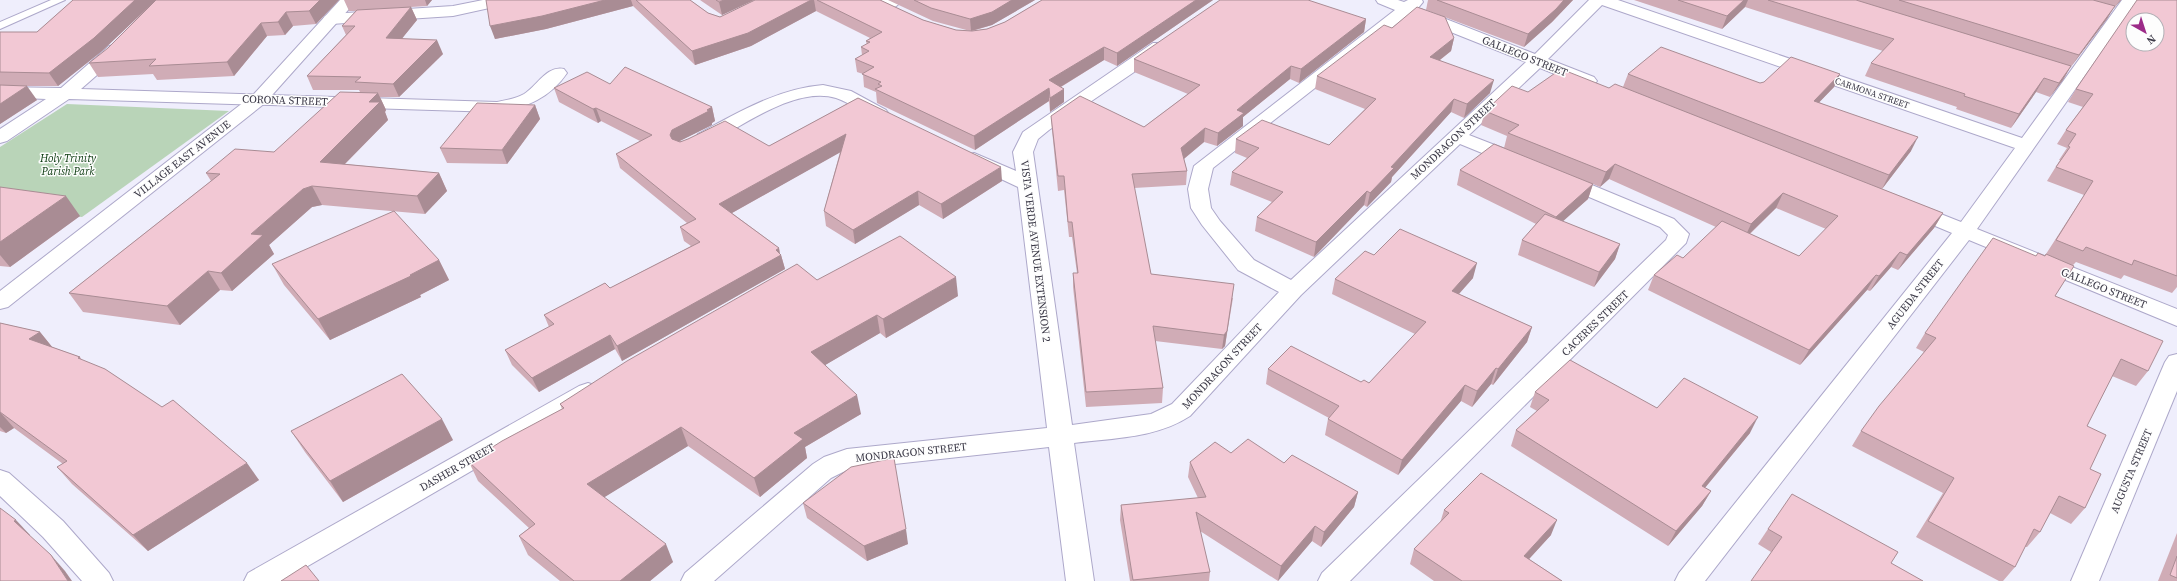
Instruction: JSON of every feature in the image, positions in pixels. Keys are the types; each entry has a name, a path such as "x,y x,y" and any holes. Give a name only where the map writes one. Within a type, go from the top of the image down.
{"street":[{"name":"VILLAGE EAST AVENUE","path":"0,302 259,99 349,0"},
{"path":"331,19 453,11 506,0"},
{"name":"GALLEGO STREET","path":"1384,0 1412,4 1537,61 1603,87"},
{"name":"MONDRAGON STREET","path":"695,581 833,464 847,459 1061,436 1153,423 1181,410 1293,290 1537,61 1598,0"},
{"name":"CARMONA STREET","path":"1603,0 2027,146"},
{"path":"1293,290 1246,265 1212,225 1202,208 1198,189 1204,166 1412,4"},
{"name":"AGUEDA STREET","path":"1689,581 1965,231 2027,146 2069,74 2119,10"},
{"name":"VISTA VERDE AVENUE EXTENSION 2","path":"1080,581 1023,152 1030,136 1174,36"},
{"path":"0,137 64,95 125,41"},
{"name":"CORONA STREET","path":"0,92 497,107 519,103 534,96 558,73"},
{"path":"691,145 784,97 799,92 814,90 839,93 898,123"},
{"name":"CACERES STREET","path":"1332,581 1676,243 1679,234 1667,223 1456,136"},
{"path":"962,153 1026,183"},
{"name":"GALLEGO STREET","path":"1891,201 2177,318"},
{"name":"AUGUSTA STREET","path":"2085,581 2177,362"},
{"name":"DASHER STREET","path":"258,581 610,380"},
{"path":"0,480 53,529 99,581"}],"lane":[{"path":"0,26 60,0"}],"green space":[{"name":"Holy Trinity Parish Park","path":"67,104 229,111 82,217 0,208 0,147"}],"building":[{"path":"73,0 135,0 94,38 49,73 0,72 0,32 37,32"},
{"path":"156,0 320,0 309,11 286,12 278,22 261,23 227,62 149,66 156,59 89,63 108,48"},
{"path":"486,0 605,0 542,16 490,26"},
{"path":"636,0 690,0 708,13 720,17 755,0 811,0 748,33 692,51"},
{"path":"817,0 880,0 923,20 956,30 972,31 987,29 1005,22 1042,0 1196,0 1117,53 1104,47 1049,80 1064,89 1050,98 1049,88 974,136 875,89 882,86 878,84 881,82 862,74 874,67 855,59 869,51 861,47 870,42 866,41 882,32"},
{"path":"914,0 1012,0 992,12 970,19 931,8"},
{"path":"1220,0 1308,0 1366,19 1301,69 1291,66 1237,110 1244,113 1218,133 1205,128 1181,148 1187,171 1132,174 1151,274 1234,284 1227,331 1224,335 1153,326 1163,388 1086,392 1073,273 1078,273 1072,222 1068,222 1064,176 1058,176 1051,116 1080,96 1144,127 1200,85 1134,59"},
{"path":"1437,0 1564,0 1528,34"},
{"path":"1678,0 1744,0 1727,16"},
{"path":"1768,0 1856,0 2071,66 2059,83 2044,78 2019,114 1964,96 1965,94 1871,63 1894,39"},
{"path":"1899,0 2093,0 2115,6 2079,55"},
{"path":"2137,0 2177,0 2177,276 2134,260 2132,265 2086,247 2083,251 2056,240 2093,181 2056,167 2070,147 2068,146 2076,134 2066,130 2093,94 2076,89 2125,18 2125,52 2165,52 2165,12 2129,12"},
{"path":"411,7 386,38 437,40 393,84 355,82 361,77 307,76 355,26 342,26 357,10"},
{"path":"1417,7 1445,17 1454,38 1430,57 1494,80 1467,104 1454,99 1391,167 1394,168 1370,193 1367,191 1316,242 1257,217 1283,192 1232,172 1259,148 1236,139 1262,120 1329,145 1376,99 1317,76 1384,25 1392,28"},
{"path":"1661,47 1760,83 1764,82 1791,57 1840,74 1814,101 1918,137 1889,175 1628,74"},
{"path":"625,67 712,107 707,110 709,111 672,130 670,135 672,139 680,142 725,121 769,146 858,98 1001,167 941,204 918,191 853,230 824,211 846,134 719,204 779,248 776,250 781,255 617,346 610,335 532,378 505,350 554,324 544,315 605,283 610,288 700,242 680,227 696,219 616,154 652,135 596,108 593,109 554,88 587,72 610,84"},
{"path":"1561,69 1609,88 1615,84 1943,213 1907,255 1900,252 1879,276 1876,275 1809,350 1654,275 1677,255 1683,258 1722,221 1799,256 1838,216 1783,193 1751,224 1615,164 1606,172 1508,133 1519,125 1485,111 1512,86 1528,92"},
{"path":"0,85 27,86 0,104"},
{"path":"340,92 378,93 369,102 380,102 320,162 439,173 417,196 312,186 303,189 251,234 263,235 221,273 208,271 167,306 69,293 220,174 206,173 235,149 274,152"},
{"path":"477,103 535,105 502,150 440,148"},
{"path":"1494,144 1593,184 1556,217 1460,170"},
{"path":"0,187 66,196 0,242"},
{"path":"394,211 439,260 410,275 411,276 318,319 272,264"},
{"path":"1545,214 1620,244 1599,272 1522,240"},
{"path":"1400,229 1477,263 1452,291 1532,327 1498,369 1496,368 1477,391 1465,385 1402,460 1328,419 1339,406 1268,369 1291,346 1361,382 1364,380 1369,383 1426,322 1335,279 1365,251 1374,255"},
{"path":"900,236 956,277 883,319 877,315 811,352 857,395 794,433 803,439 754,478 681,427 587,484 666,544 620,581 574,581 519,536 535,524 469,462 502,441 564,408 560,404 627,361 797,264 817,280"},
{"path":"1993,238 2036,256 2038,253 2045,256 2046,254 2074,266 2055,296 2163,341 2148,371 2121,359 2087,426 2106,435 2090,469 2101,474 2085,508 2059,496 2040,532 2034,529 2015,567 1928,521 1954,478 1861,431 1879,406 1936,338 1925,333"},
{"path":"0,323 40,332 29,339 80,357 78,358 105,369 162,407 173,400 247,463 133,535 57,467 67,461 0,412"},
{"path":"1570,360 1657,408 1684,378 1758,417 1702,486 1711,491 1676,531 1516,430 1549,400 1535,392"},
{"path":"402,374 442,419 330,481 291,431"},
{"path":"1248,439 1284,463 1292,455 1358,492 1324,532 1315,526 1281,566 1196,512 1210,572 1133,580 1121,505 1206,497 1190,462 1215,442 1231,453"},
{"path":"894,458 906,529 864,546 803,503 851,467"},
{"path":"1481,473 1557,520 1524,556 1562,581 1462,581 1414,549 1449,513 1444,510"},
{"path":"1792,494 1898,552 1891,563 1923,581 1751,581 1782,537 1768,529"},
{"path":"0,508 16,520 14,521 51,555 68,581 0,581"},
{"path":"2177,556 2177,578 2170,575"},
{"path":"306,565 319,581 281,581"}]}
